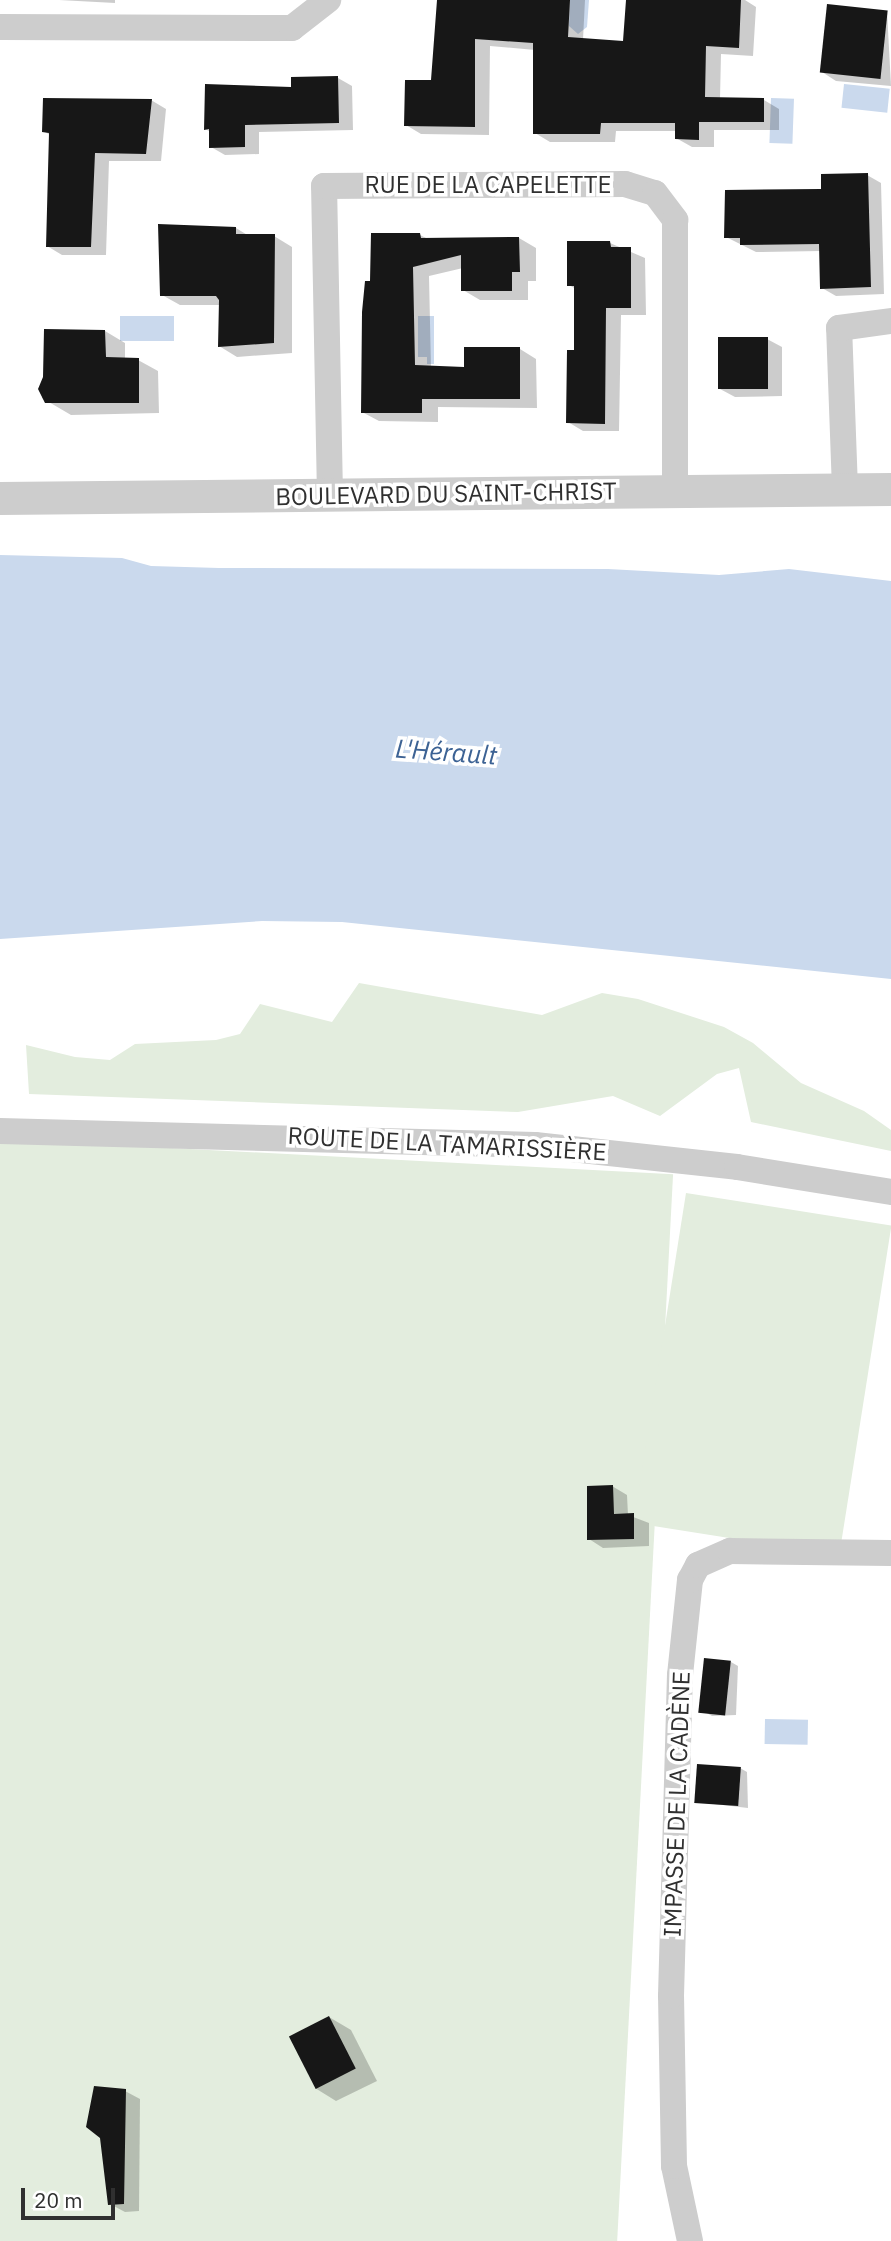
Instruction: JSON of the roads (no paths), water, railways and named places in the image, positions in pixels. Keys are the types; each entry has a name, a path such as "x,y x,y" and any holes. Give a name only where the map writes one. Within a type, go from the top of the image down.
{"street":[{"path":"0,27 292,28 327,0"},
{"name":"RUE DE LA CAPELETTE","path":"330,496 324,186 625,184 655,193 675,220 675,491"},
{"path":"845,489 839,328 891,321"},
{"name":"BOULEVARD DU SAINT-CHRIST","path":"0,498 891,489"},
{"name":"ROUTE DE LA TAMARISSIÈRE","path":"0,1131 535,1145 737,1167 891,1192"},
{"name":"IMPASSE DE LA CADÈNE","path":"690,2241 674,2166 671,1996 680,1675 690,1580 698,1565 730,1551 891,1553"}],"water":[{"path":"570,0 589,0 587,27 578,34 569,26"},
{"path":"844,84 890,89 887,113 841,108"},
{"path":"771,98 794,99 792,144 769,143"},
{"path":"120,316 174,316 174,341 120,341"},
{"path":"418,316 434,316 434,364 427,364 427,357 418,357"},
{"name":"L'Hérault","path":"0,555 122,558 151,566 219,568 608,569 719,575 789,569 891,581 891,979 342,922 262,921 0,939"},
{"path":"765,1719 808,1720 808,1745 765,1744"}]}
